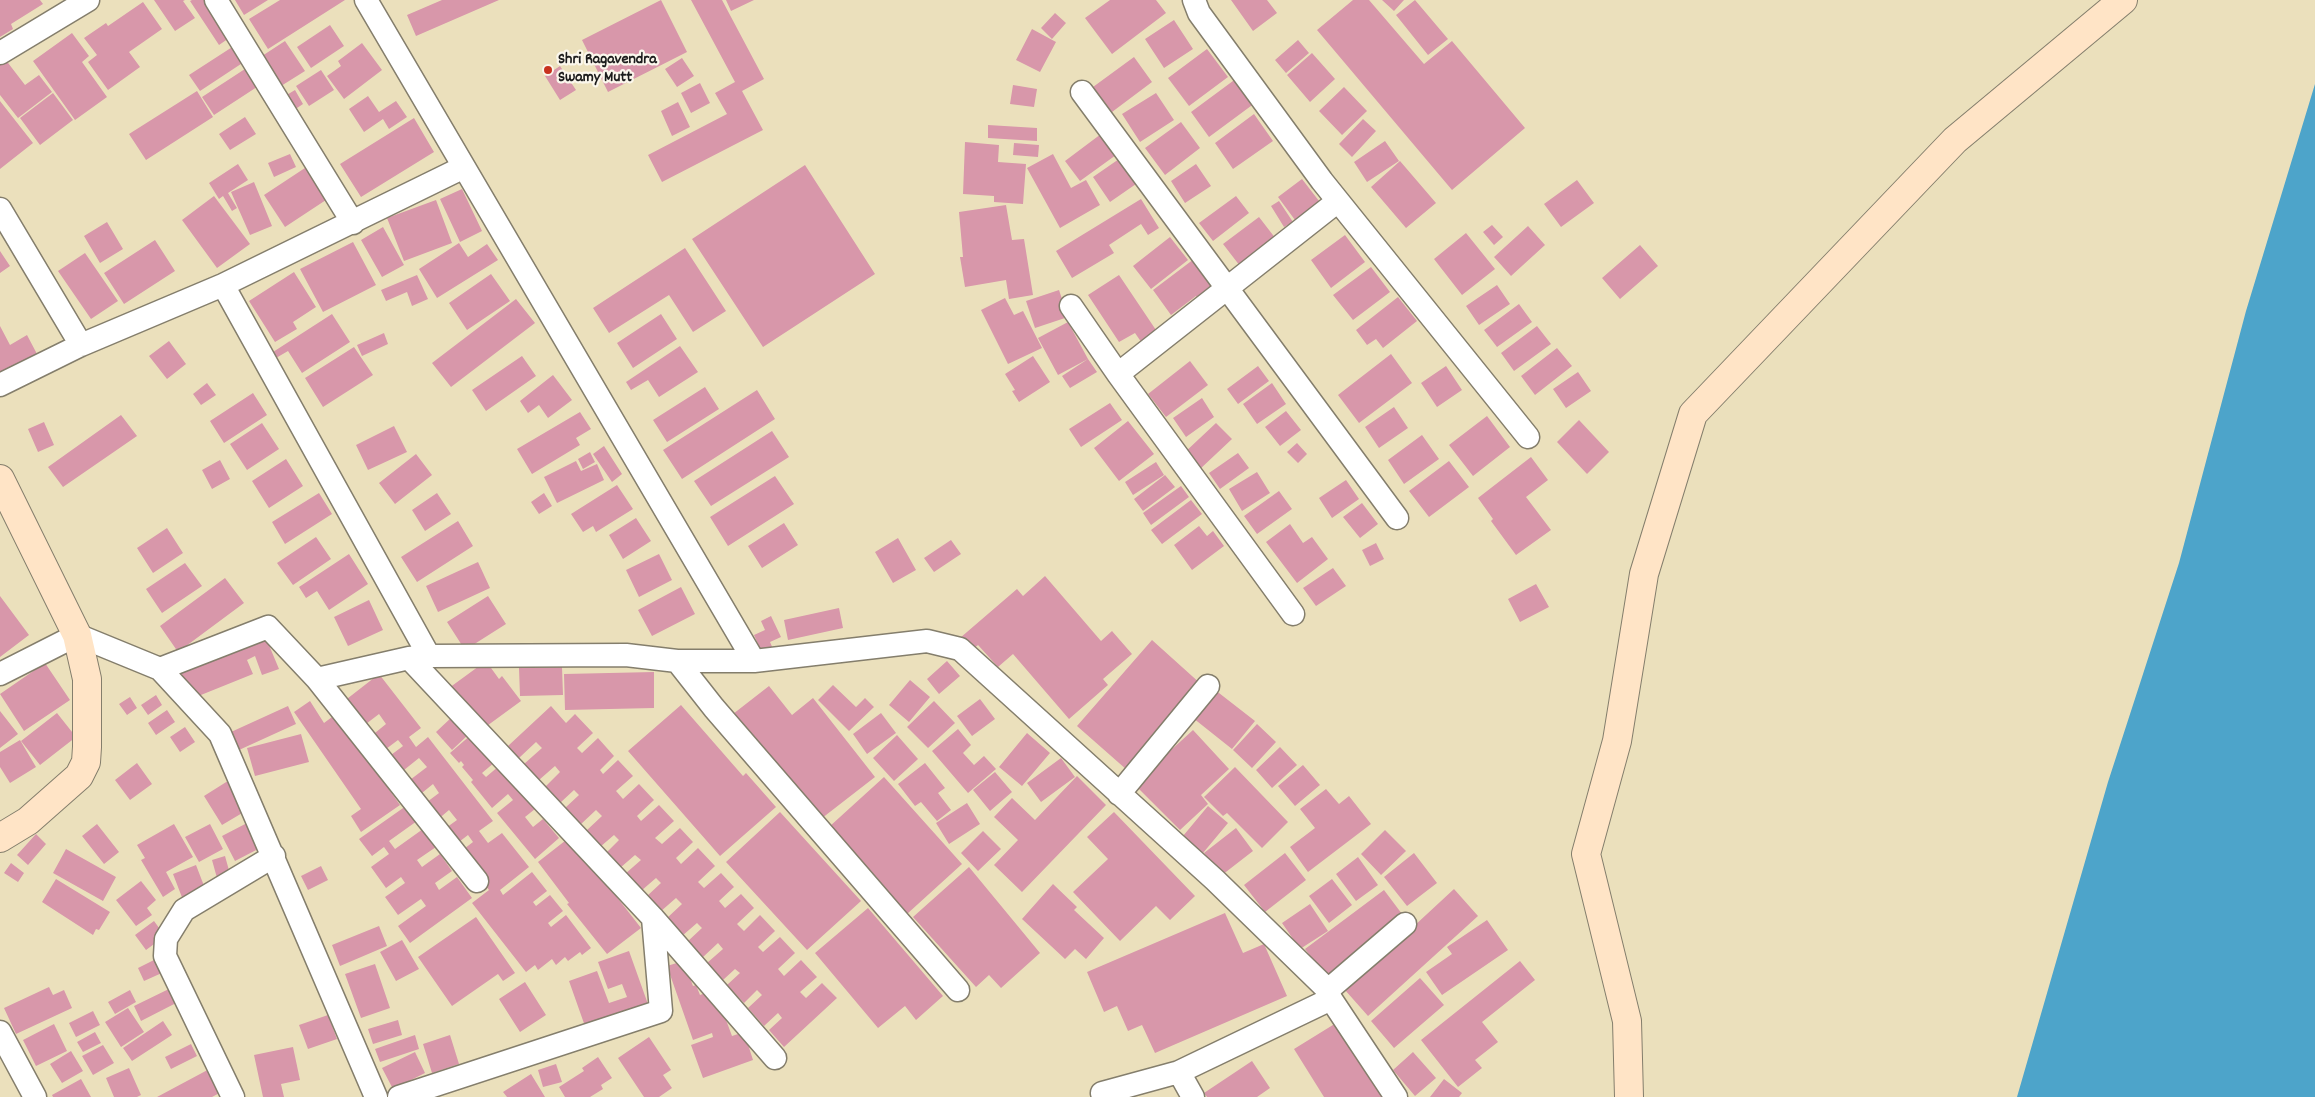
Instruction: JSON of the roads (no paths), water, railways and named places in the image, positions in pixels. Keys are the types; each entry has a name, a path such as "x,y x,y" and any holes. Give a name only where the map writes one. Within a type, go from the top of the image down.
{"street":[{"path":"0,53 88,0"},
{"path":"216,0 353,223"},
{"path":"366,0 754,660"},
{"path":"1194,0 1199,13 1338,201 1528,437"},
{"path":"1629,1097 1627,1021 1586,854 1617,741 1644,574 1693,414 1955,140 2123,0"},
{"path":"1082,92 1397,518"},
{"path":"0,385 81,345 223,285 464,168"},
{"path":"1118,374 1338,201"},
{"path":"0,209 81,345"},
{"path":"223,285 419,657 653,918 775,1058"},
{"path":"1071,306 1118,374 1293,614"},
{"path":"0,479 77,635 87,679 86,762 79,776 28,821 0,838"},
{"path":"160,669 268,627 317,679 477,881"},
{"path":"0,674 77,635 160,669 220,734 376,1097"},
{"path":"317,679 419,657 626,655 677,661 754,660 927,641 960,649 1215,880 1330,994 1396,1097"},
{"path":"677,661 708,700 958,990"},
{"path":"1119,794 1208,686"},
{"path":"233,1097 165,956 166,939 184,910 274,856"},
{"path":"398,1097 661,1011 653,918"},
{"path":"1102,1093 1179,1072 1330,994 1405,924"},
{"path":"0,1032 35,1097"},
{"path":"1179,1072 1193,1097"}],"water":[{"path":"2315,84 2315,1097 2017,1097 2108,782 2179,563 2246,311"}],"place":[{"name":"Shri Ragavendra Swamy Mutt","path":"548,70"}]}
